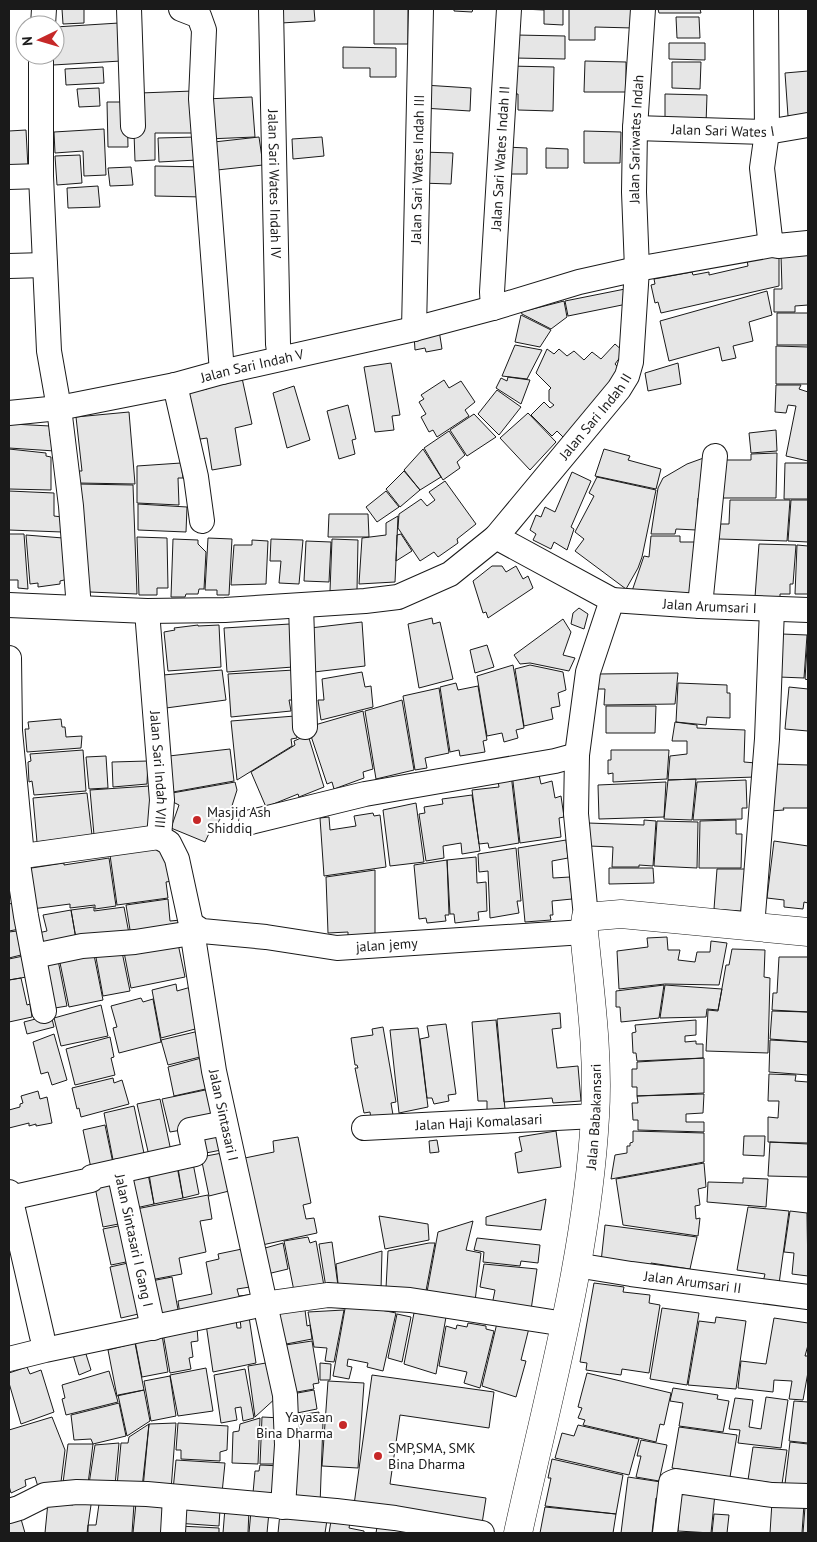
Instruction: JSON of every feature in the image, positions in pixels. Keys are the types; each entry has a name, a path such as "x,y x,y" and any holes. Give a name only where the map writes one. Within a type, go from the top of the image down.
{"street":[{"path":"129,9 132,126"},
{"path":"181,9 199,16 204,30 201,99 222,372"},
{"name":"Jalan Sari Wates Indah IV","path":"271,9 278,344 280,358"},
{"name":"Jalan Sari Wates Indah III","path":"414,329 421,9"},
{"name":"Jalan Sari Wates Indah II","path":"493,308 492,282 509,9"},
{"name":"Jalan Sariwates Indah","path":"637,269 634,192 635,128 643,9"},
{"path":"766,9 767,132 762,168 772,244"},
{"path":"41,65 41,176 49,351 59,408 71,506 79,608"},
{"name":"Jalan Sari Wates I","path":"635,128 767,132 808,126"},
{"path":"9,178 41,176"},
{"name":"Jalan Sari Indah V","path":"9,413 59,408 174,385 280,358 414,329 579,282 637,269 772,244 778,246 808,244"},
{"path":"9,266 45,265"},
{"name":"Jalan Sari Indah II","path":"9,605 148,611 225,610 301,606 398,597 450,574 496,537 619,389 627,376 631,362 637,269"},
{"path":"174,385 196,477 202,521"},
{"path":"700,606 715,456"},
{"path":"496,537 612,600 588,672 577,756 576,814 585,924 621,914 808,932"},
{"name":"Jalan Arumsari I","path":"612,600 700,606 808,610"},
{"path":"301,606 305,727"},
{"path":"752,927 767,739 772,609"},
{"name":"Jalan Sari Indah VIII","path":"16,857 159,837 162,800 148,611"},
{"path":"9,658 10,731 16,857 44,1011"},
{"path":"251,822 365,794 577,756"},
{"name":"Jalan Sintasari I","path":"159,837 169,843 177,859 191,929 211,1055 285,1394 287,1444 283,1507"},
{"name":"jalan jemy","path":"191,929 266,937 337,948 585,924"},
{"name":"Jalan Babakansari","path":"518,1533 564,1324 588,1190 595,1116 595,1044 585,924"},
{"path":"34,956 82,946 135,942 191,929"},
{"name":"Jalan Haji Komalasari","path":"364,1128 595,1116"},
{"name":"Jalan Sintasari I Gang I","path":"153,1328 119,1171 195,1154 190,1130 225,1123"},
{"path":"42,1336 9,1195 91,1180 92,1177 119,1171"},
{"name":"Jalan Arumsari II","path":"576,1265 808,1297"},
{"path":"9,1360 45,1350 264,1304 328,1296 410,1300 564,1324"},
{"path":"665,1533 671,1483 676,1481 764,1494 808,1496"},
{"path":"9,1510 19,1508 45,1495 58,1493 148,1494 336,1511 395,1518 482,1533"},
{"path":"173,1533 175,1497"}],"building":[{"path":"62,9 84,9 84,23 65,24 65,15 62,15"},
{"path":"280,9 314,9 315,21 281,23"},
{"path":"374,9 408,9 408,44 374,44"},
{"path":"454,9 473,9 472,12 454,11"},
{"path":"522,9 563,9 563,25 544,24 544,10"},
{"path":"569,9 633,9 633,28 595,27 595,40 569,40"},
{"path":"658,9 700,9 701,13 659,13"},
{"path":"676,17 699,17 700,38 677,38"},
{"path":"119,23 121,61 65,64 65,26"},
{"path":"516,35 565,36 565,59 515,58"},
{"path":"669,43 705,43 705,60 669,59"},
{"path":"343,47 396,48 396,77 370,77 370,68 343,68"},
{"path":"585,61 626,62 626,92 584,92"},
{"path":"672,62 701,62 700,89 672,88"},
{"path":"509,66 554,67 553,111 518,110 518,94 509,94"},
{"path":"103,67 104,83 66,85 65,69"},
{"path":"808,71 808,115 788,116 785,73"},
{"path":"424,85 471,88 470,111 423,108"},
{"path":"99,88 100,106 79,107 77,89"},
{"path":"193,91 194,133 155,133 155,160 135,161 134,133 140,93"},
{"path":"665,94 707,95 706,124 665,123"},
{"path":"252,97 255,137 207,139 205,99"},
{"path":"107,102 127,102 128,147 108,147"},
{"path":"104,129 106,175 84,176 83,151 55,153 54,132"},
{"path":"26,130 28,168 9,169 9,131"},
{"path":"584,131 621,132 620,163 584,163"},
{"path":"196,137 197,160 159,162 158,138"},
{"path":"259,137 263,165 208,171 205,143"},
{"path":"322,137 324,156 293,159 292,139"},
{"path":"505,147 527,148 527,174 505,174"},
{"path":"546,148 568,149 568,168 546,168"},
{"path":"422,152 453,153 451,184 420,183"},
{"path":"80,155 82,183 57,185 55,156"},
{"path":"155,166 204,167 204,197 155,196"},
{"path":"131,167 133,185 110,186 108,168"},
{"path":"98,186 100,207 68,208 67,188"},
{"path":"808,252 808,305 795,306 795,312 774,312 774,289 782,289 781,255"},
{"path":"779,253 779,286 661,313 658,302 655,303 651,285 655,284 654,279 692,272 693,275 709,272 709,275 748,266 747,260"},
{"path":"625,289 627,304 568,316 565,301"},
{"path":"767,291 772,315 749,322 753,341 733,346 736,358 722,361 719,347 669,361 660,321"},
{"path":"564,301 567,317 551,329 521,312"},
{"path":"777,313 808,313 808,345 777,345"},
{"path":"521,315 551,330 540,347 515,342"},
{"path":"439,330 442,349 426,352 425,348 415,350 414,335"},
{"path":"615,344 624,352 615,364 623,373 623,378 563,437 557,431 552,436 531,415 544,402 550,408 554,405 549,401 549,390 551,388 536,373 547,349 554,354 559,349 567,356 574,351 584,360 592,352 601,359"},
{"path":"515,345 542,350 527,379 502,376"},
{"path":"776,346 808,347 808,384 776,384"},
{"path":"391,363 400,415 392,416 394,430 375,432 364,367"},
{"path":"678,363 681,384 648,391 645,373"},
{"path":"508,377 530,380 521,404 496,388 501,378 507,381"},
{"path":"242,378 252,424 235,428 241,465 212,470 207,438 194,440 186,393 207,389 206,385"},
{"path":"444,380 449,388 461,381 475,402 465,410 469,416 437,437 433,430 429,432 421,417 426,414 419,402 424,399 421,395"},
{"path":"776,385 801,385 799,389 808,392 808,461 786,456 796,406 788,405 786,413 775,412"},
{"path":"294,386 310,440 287,448 273,393"},
{"path":"497,390 521,407 499,435 478,414"},
{"path":"348,405 356,439 352,440 355,454 339,459 327,411"},
{"path":"129,412 135,484 78,483 77,471 82,471 76,417"},
{"path":"528,413 556,442 530,470 500,438"},
{"path":"474,414 496,437 467,456 450,430"},
{"path":"9,425 50,426 50,436 55,437 55,451 9,448"},
{"path":"776,430 777,451 751,453 749,433"},
{"path":"449,431 465,455 457,462 460,468 443,480 424,448"},
{"path":"9,449 46,453 46,456 51,457 51,490 9,489"},
{"path":"423,449 441,477 420,490 404,470"},
{"path":"604,449 630,456 628,460 661,469 656,489 595,476"},
{"path":"777,453 776,498 717,498 719,460 751,460 751,454"},
{"path":"709,456 706,496 698,498 696,530 676,529 675,534 651,534 658,488 663,478 687,464"},
{"path":"181,463 183,478 178,478 179,505 137,503 137,466"},
{"path":"785,463 808,463 808,499 784,499"},
{"path":"404,471 420,490 400,507 386,489"},
{"path":"572,472 591,481 571,527 574,529 567,550 554,542 551,549 533,540 536,534 530,530 536,515 541,517 545,507 555,512"},
{"path":"597,477 656,490 642,557 626,589 575,551 584,539 575,532 594,496 589,493"},
{"path":"445,481 476,524 457,539 458,543 438,557 434,552 420,561 398,528 399,514 421,499 427,506 435,500 429,492"},
{"path":"78,484 133,485 137,594 90,592"},
{"path":"9,491 54,493 54,516 62,517 62,532 9,530"},
{"path":"386,491 399,507 377,522 366,507"},
{"path":"730,500 790,500 787,541 719,539 720,524 729,524"},
{"path":"791,500 808,500 808,542 788,541"},
{"path":"138,504 187,507 186,532 138,530"},
{"path":"329,514 368,514 369,537 328,537"},
{"path":"398,516 395,582 359,584 362,538 386,535 386,523"},
{"path":"9,534 24,534 28,589 18,588 18,580 9,580"},
{"path":"401,534 412,551 396,561 397,535"},
{"path":"26,535 63,538 68,579 60,581 60,584 38,587 38,583 30,584"},
{"path":"651,536 680,536 680,542 699,542 693,599 631,594 644,556 649,557"},
{"path":"137,537 167,538 168,588 157,588 157,595 139,595"},
{"path":"208,538 232,539 229,595 217,595 217,590 205,590"},
{"path":"173,539 198,540 198,544 206,552 204,589 199,589 198,594 186,594 185,597 171,597"},
{"path":"271,539 303,540 299,584 279,583 281,561 270,561"},
{"path":"332,539 358,540 357,590 330,591"},
{"path":"252,540 268,541 266,584 231,585 234,545 252,545"},
{"path":"306,541 331,542 329,582 304,581"},
{"path":"759,544 796,545 793,584 790,584 790,594 780,594 780,598 755,597"},
{"path":"797,545 808,546 808,594 795,594"},
{"path":"492,566 502,566 506,572 516,566 523,579 528,576 533,588 488,618 486,612 483,613 473,581"},
{"path":"579,608 588,614 584,629 571,624 573,613"},
{"path":"432,618 433,624 440,622 453,679 419,688 408,624"},
{"path":"563,619 571,632 563,655 575,658 569,671 530,663 520,664 514,655"},
{"path":"362,622 365,666 314,672 310,628"},
{"path":"290,624 293,667 227,672 224,628"},
{"path":"219,625 221,667 168,671 164,632 175,630 174,628"},
{"path":"808,632 808,680 805,679"},
{"path":"782,634 807,635 804,678 779,677"},
{"path":"487,645 494,667 475,673 470,650"},
{"path":"513,665 524,728 516,730 518,738 504,742 502,733 487,736 477,676"},
{"path":"530,665 563,672 566,690 558,693 560,706 551,708 553,719 524,726 515,669"},
{"path":"222,670 226,700 166,708 163,675"},
{"path":"294,670 297,700 289,700 291,711 231,717 228,674"},
{"path":"362,672 365,687 371,686 373,707 321,720 318,700 324,700 322,679"},
{"path":"678,673 675,704 604,705 605,689 597,689 598,674"},
{"path":"456,683 458,690 478,686 487,740 483,741 485,752 460,756 459,750 450,752 440,687"},
{"path":"678,683 727,685 727,693 730,693 730,718 707,717 706,725 676,722"},
{"path":"789,687 808,689 808,731 785,729"},
{"path":"439,688 449,753 425,758 427,768 415,770 403,696"},
{"path":"402,700 414,770 376,779 365,711"},
{"path":"606,706 656,706 655,733 606,733"},
{"path":"363,711 373,769 363,772 364,778 334,789 332,782 327,784 308,727"},
{"path":"295,716 297,738 291,739 292,746 237,780 231,721"},
{"path":"61,719 62,727 65,727 66,737 82,736 81,748 27,752 25,729 29,729 28,722"},
{"path":"675,722 697,725 697,728 745,730 744,762 756,763 755,777 668,780 670,756 687,754 687,741 672,741"},
{"path":"308,735 324,787 299,797 298,794 266,807 251,772 295,745 294,741"},
{"path":"230,749 234,781 173,792 169,756"},
{"path":"83,750 86,791 34,795 32,781 29,782 28,762 31,761 30,754"},
{"path":"611,750 669,750 667,779 613,782 613,773 608,774 608,760 611,760"},
{"path":"106,756 108,788 89,789 86,757"},
{"path":"148,761 147,784 113,787 112,762"},
{"path":"773,764 808,765 808,808 783,808 784,810 770,811"},
{"path":"523,770 525,779 539,775 541,784 552,781 555,798 561,796 564,817 559,818 561,837 520,843 512,773"},
{"path":"511,774 519,843 489,848 488,843 479,844 472,790 499,787 497,776"},
{"path":"696,779 692,820 664,819 668,780"},
{"path":"746,780 747,808 742,808 742,819 693,820 697,782"},
{"name":"Masjid Ash Shiddiq","path":"235,782 237,790 230,812 225,810 215,828 212,827 205,842 171,828 179,805 173,802 172,793"},
{"path":"666,782 664,817 599,819 598,785"},
{"path":"149,786 153,817 149,828 94,835 90,790"},
{"path":"87,793 92,835 37,842 33,798"},
{"path":"472,795 480,851 462,854 461,843 443,846 444,858 426,861 419,814 425,813 424,807 443,804 442,799"},
{"path":"416,803 424,862 390,866 383,810"},
{"path":"373,813 374,816 380,815 386,867 324,876 320,818 329,817 330,830 356,826 354,816"},
{"path":"644,820 656,821 653,866 612,867 613,847 589,846 588,823 644,825"},
{"path":"736,820 736,834 742,834 741,868 699,868 700,821"},
{"path":"657,821 698,822 697,868 654,866"},
{"path":"566,840 568,858 552,861 553,878 570,877 572,899 552,901 553,915 550,915 551,920 525,922 518,848"},
{"path":"774,841 808,846 808,903 804,902 803,909 784,907 784,900 767,898"},
{"path":"166,848 172,881 166,882 168,898 117,905 110,855"},
{"path":"516,848 521,901 517,901 519,913 490,918 488,871 479,872 478,854"},
{"path":"476,857 477,883 486,882 487,911 478,912 479,920 455,923 454,914 450,914 447,860"},
{"path":"109,858 116,906 95,909 95,905 70,908 70,904 32,909 25,869"},
{"path":"447,860 449,915 445,915 446,921 427,923 426,918 419,919 414,865"},
{"path":"609,868 653,868 654,883 609,884"},
{"path":"717,869 745,869 741,911 714,909"},
{"path":"375,870 375,939 348,940 348,932 328,933 326,877"},
{"path":"168,899 170,921 181,920 183,933 131,936 126,905"},
{"path":"18,902 25,928 9,931 9,904"},
{"path":"94,907 94,911 124,907 130,939 77,944 71,910"},
{"path":"71,910 77,945 40,952 38,933 47,931 43,915"},
{"path":"17,931 21,955 9,958 9,932"},
{"path":"667,937 668,950 680,950 678,960 695,962 697,952 710,952 711,941 727,943 719,985 665,984 619,989 617,951 648,947 647,938"},
{"path":"177,939 185,977 131,988 123,947"},
{"path":"121,947 130,991 103,996 95,952"},
{"path":"732,949 765,950 764,977 770,978 768,1053 706,1051 708,1010 718,1011 726,965 729,965"},
{"path":"93,950 103,1000 69,1007 58,953"},
{"path":"28,955 32,976 9,980 9,959"},
{"path":"779,957 808,957 808,1012 772,1010 773,993 777,993"},
{"path":"58,960 67,1006 55,1008 43,963"},
{"path":"21,978 27,1005 30,1004 32,1017 9,1022 9,980"},
{"path":"176,984 177,991 191,987 199,1028 161,1038 152,990"},
{"path":"664,985 659,1018 621,1022 620,1007 616,1007 616,991"},
{"path":"665,985 722,989 718,1010 707,1009 706,1017 660,1018"},
{"path":"141,998 143,1002 153,999 161,1042 119,1053 113,1028 117,1027 111,1006"},
{"path":"101,1005 108,1036 61,1046 54,1018"},
{"path":"772,1011 808,1012 808,1042 770,1039"},
{"path":"560,1013 561,1028 552,1029 557,1068 578,1066 581,1101 553,1103 552,1098 504,1102 497,1019"},
{"path":"51,1015 54,1027 27,1034 24,1022"},
{"path":"496,1020 505,1109 487,1110 487,1101 478,1101 472,1022"},
{"path":"696,1020 696,1035 685,1036 685,1042 696,1041 696,1044 703,1044 703,1058 637,1061 636,1053 633,1053 632,1033 636,1032 635,1025"},
{"path":"446,1024 456,1094 448,1095 449,1101 434,1104 432,1098 427,1098 420,1039 429,1037 427,1026"},
{"path":"383,1027 396,1102 391,1103 393,1115 371,1119 370,1112 364,1113 355,1068 358,1068 355,1065 351,1038 373,1035 372,1029"},
{"path":"418,1028 428,1107 399,1113 390,1030"},
{"path":"199,1031 204,1056 168,1065 161,1040"},
{"path":"54,1034 67,1080 52,1085 48,1072 41,1074 33,1042"},
{"path":"110,1037 114,1057 111,1058 115,1075 75,1085 66,1049"},
{"path":"770,1040 808,1042 808,1075 769,1072"},
{"path":"205,1057 210,1088 174,1096 168,1067"},
{"path":"704,1058 704,1093 637,1096 637,1087 632,1087 632,1069 637,1069 637,1062"},
{"path":"769,1074 796,1075 795,1081 808,1082 808,1143 768,1142 768,1117 778,1118 779,1101 768,1101"},
{"path":"113,1078 114,1083 122,1080 129,1104 81,1117 72,1088"},
{"path":"210,1089 216,1124 170,1132 162,1099"},
{"path":"38,1091 40,1099 47,1097 52,1123 29,1126 29,1123 9,1128 9,1110 20,1107 20,1104 23,1103 21,1096"},
{"path":"704,1094 703,1113 686,1114 686,1122 704,1122 704,1132 638,1130 638,1120 633,1120 632,1103 638,1103 637,1096"},
{"path":"160,1099 172,1156 150,1160 137,1104"},
{"path":"134,1106 145,1158 114,1165 104,1113"},
{"path":"105,1125 114,1168 92,1173 83,1130"},
{"path":"217,1126 221,1150 196,1155 192,1130"},
{"path":"556,1131 561,1167 518,1173 515,1153 522,1151 519,1137"},
{"path":"633,1131 704,1133 704,1162 611,1179 615,1155 627,1153 627,1146 630,1146 630,1143 633,1142"},
{"path":"744,1136 765,1136 764,1156 743,1155"},
{"path":"298,1137 311,1203 303,1205 306,1219 314,1218 317,1233 262,1245 240,1159 274,1152 273,1141"},
{"path":"437,1140 439,1152 430,1153 429,1141"},
{"path":"770,1142 808,1144 808,1177 768,1176"},
{"path":"222,1153 229,1191 209,1196 201,1157"},
{"path":"192,1158 199,1194 183,1198 177,1162"},
{"path":"176,1161 183,1198 154,1204 148,1168"},
{"path":"704,1163 706,1187 698,1189 700,1205 695,1206 696,1219 700,1218 698,1236 623,1225 616,1179"},
{"path":"147,1169 154,1204 131,1209 125,1173"},
{"path":"119,1177 129,1222 103,1227 94,1182"},
{"path":"743,1178 768,1179 766,1207 707,1202 708,1182 743,1183"},
{"path":"208,1195 212,1219 200,1221 206,1252 179,1258 182,1274 145,1281 131,1210"},
{"path":"546,1199 541,1230 486,1225 486,1217"},
{"path":"748,1207 789,1211 779,1284 763,1282 765,1274 737,1270"},
{"path":"790,1211 807,1213 808,1276 792,1274 794,1253 784,1252"},
{"path":"379,1216 428,1224 429,1240 385,1249"},
{"path":"473,1221 466,1250 481,1253 475,1301 427,1292 438,1232"},
{"path":"128,1224 136,1260 111,1265 103,1229"},
{"path":"605,1225 697,1237 690,1269 651,1263 650,1269 601,1262"},
{"path":"308,1237 310,1243 316,1241 324,1286 294,1291 284,1241"},
{"path":"477,1238 540,1245 538,1263 521,1261 520,1266 483,1262 484,1252 474,1250"},
{"path":"332,1242 339,1293 327,1294 319,1244"},
{"path":"283,1243 288,1269 263,1275 258,1250"},
{"path":"435,1243 425,1296 386,1288 388,1251"},
{"path":"242,1249 250,1287 237,1289 239,1296 248,1295 249,1301 180,1315 178,1301 212,1294 206,1262 219,1259 218,1254"},
{"path":"382,1251 381,1290 339,1293 336,1264"},
{"path":"137,1261 147,1312 121,1318 110,1267"},
{"path":"484,1264 537,1269 531,1310 492,1305 495,1290 480,1287"},
{"path":"172,1277 179,1315 153,1320 146,1282"},
{"path":"594,1283 624,1287 623,1292 650,1295 649,1303 660,1305 649,1373 622,1369 621,1375 586,1370 587,1363 580,1362"},
{"path":"346,1303 396,1313 383,1371 367,1367 368,1363 348,1359 347,1366 352,1367 349,1379 333,1376"},
{"path":"662,1308 699,1313 687,1385 650,1379"},
{"path":"305,1310 307,1326 310,1325 312,1339 276,1346 269,1313"},
{"path":"344,1310 334,1362 325,1361 327,1348 314,1347 308,1312"},
{"path":"414,1313 446,1317 436,1374 404,1364"},
{"path":"397,1314 411,1317 402,1362 388,1358"},
{"path":"249,1317 256,1363 213,1372 206,1324 236,1319 237,1328 241,1328 240,1319"},
{"path":"716,1317 746,1321 736,1389 688,1385 699,1321 715,1323"},
{"path":"774,1318 808,1323 808,1345 805,1356 808,1356 808,1372 803,1400 789,1399 792,1381 774,1380 773,1392 738,1388 741,1361 766,1364"},
{"path":"468,1323 486,1326 486,1329 494,1331 480,1388 464,1383 467,1372 439,1366 446,1326 456,1329 457,1325 467,1327"},
{"path":"497,1323 529,1328 521,1360 526,1361 516,1397 482,1386"},
{"path":"197,1327 198,1341 191,1342 193,1357 189,1358 191,1369 170,1373 163,1333"},
{"path":"162,1335 168,1372 142,1377 135,1341"},
{"path":"312,1341 319,1383 313,1384 314,1389 286,1394 279,1346"},
{"path":"135,1343 144,1390 117,1396 108,1350"},
{"path":"85,1351 91,1370 79,1375 73,1355"},
{"path":"272,1362 278,1396 255,1417 248,1366"},
{"path":"320,1363 331,1364 330,1380 320,1380"},
{"path":"27,1367 30,1374 41,1370 54,1412 21,1424 9,1383 9,1373"},
{"path":"206,1368 213,1411 178,1416 170,1375"},
{"path":"245,1369 254,1418 243,1421 241,1407 235,1408 237,1420 221,1423 214,1375"},
{"path":"109,1371 118,1402 66,1415 62,1399 65,1398 62,1385"},
{"path":"587,1373 671,1393 664,1425 660,1424 656,1442 583,1425 585,1420 578,1418 582,1408 578,1407"},
{"name":"SMP,SMA, SMK Bina Dharma","path":"372,1375 494,1392 489,1428 400,1415 390,1484 486,1498 481,1530 353,1512"},
{"path":"170,1376 176,1416 151,1421 144,1381"},
{"name":"Yayasan Bina Dharma","path":"328,1381 364,1383 358,1468 322,1466"},
{"path":"673,1388 718,1395 717,1399 729,1401 723,1432 679,1426 683,1403 670,1401"},
{"path":"144,1390 150,1421 127,1436 118,1395"},
{"path":"314,1390 317,1409 292,1414 292,1394"},
{"path":"766,1397 788,1400 781,1448 738,1443 740,1430 729,1429 735,1398 753,1400 749,1427 761,1429"},
{"path":"794,1401 808,1402 808,1443 789,1441"},
{"path":"119,1403 126,1436 93,1444 91,1439 74,1440 71,1415"},
{"path":"319,1412 318,1422 323,1422 320,1505 288,1502 290,1416"},
{"path":"52,1417 65,1450 61,1482 39,1490 35,1477 25,1480 26,1486 11,1493 9,1486 9,1430"},
{"path":"262,1417 282,1418 284,1464 260,1464"},
{"path":"260,1418 258,1464 232,1463 233,1432 239,1431 240,1424"},
{"path":"176,1423 171,1490 143,1488 149,1424"},
{"path":"178,1423 228,1426 227,1450 220,1452 220,1461 181,1459 181,1450 176,1450"},
{"path":"149,1424 142,1488 117,1486 121,1443 128,1443 129,1437"},
{"path":"578,1425 639,1439 629,1475 555,1458 562,1433 574,1436"},
{"path":"679,1427 737,1435 730,1477 672,1468"},
{"path":"641,1440 667,1445 659,1481 636,1477 641,1456 637,1456"},
{"path":"790,1442 808,1444 808,1487 785,1484"},
{"path":"119,1443 115,1485 89,1484 95,1445"},
{"path":"68,1444 93,1444 88,1484 63,1483"},
{"path":"753,1447 787,1450 782,1484 748,1480"},
{"path":"552,1459 623,1475 616,1514 545,1506 551,1478 548,1478"},
{"path":"176,1460 225,1463 222,1493 173,1490"},
{"path":"260,1465 282,1466 274,1494 253,1493 255,1471 259,1471"},
{"path":"628,1477 661,1482 660,1499 656,1498 652,1533 621,1533"},
{"path":"681,1491 715,1494 711,1533 678,1531"},
{"path":"74,1497 92,1498 87,1533 45,1533 48,1502 73,1505"},
{"path":"772,1502 804,1504 802,1533 770,1533"},
{"path":"136,1503 166,1506 164,1533 133,1533"},
{"path":"99,1504 134,1504 132,1533 88,1533 88,1525 96,1525"},
{"path":"177,1506 220,1509 219,1526 176,1523"},
{"path":"545,1507 616,1514 613,1533 540,1533"},
{"path":"805,1507 808,1507 808,1533 803,1533"},
{"path":"225,1508 249,1510 248,1533 223,1533"},
{"path":"251,1511 269,1512 267,1533 249,1533"},
{"path":"19,1512 25,1533 9,1533 9,1514"},
{"path":"280,1513 327,1520 325,1533 278,1533"},
{"path":"714,1514 729,1515 727,1533 712,1533"},
{"path":"331,1521 350,1523 349,1528 364,1531 364,1533 329,1533"},
{"path":"179,1526 219,1528 219,1533 179,1533"},
{"path":"377,1527 403,1529 402,1533 376,1533"}],"place":[{"name":"Masjid Ash Shiddiq","path":"197,820"},
{"name":"Yayasan Bina Dharma","path":"343,1425"},
{"name":"SMP,SMA, SMK Bina Dharma","path":"378,1456"}]}
